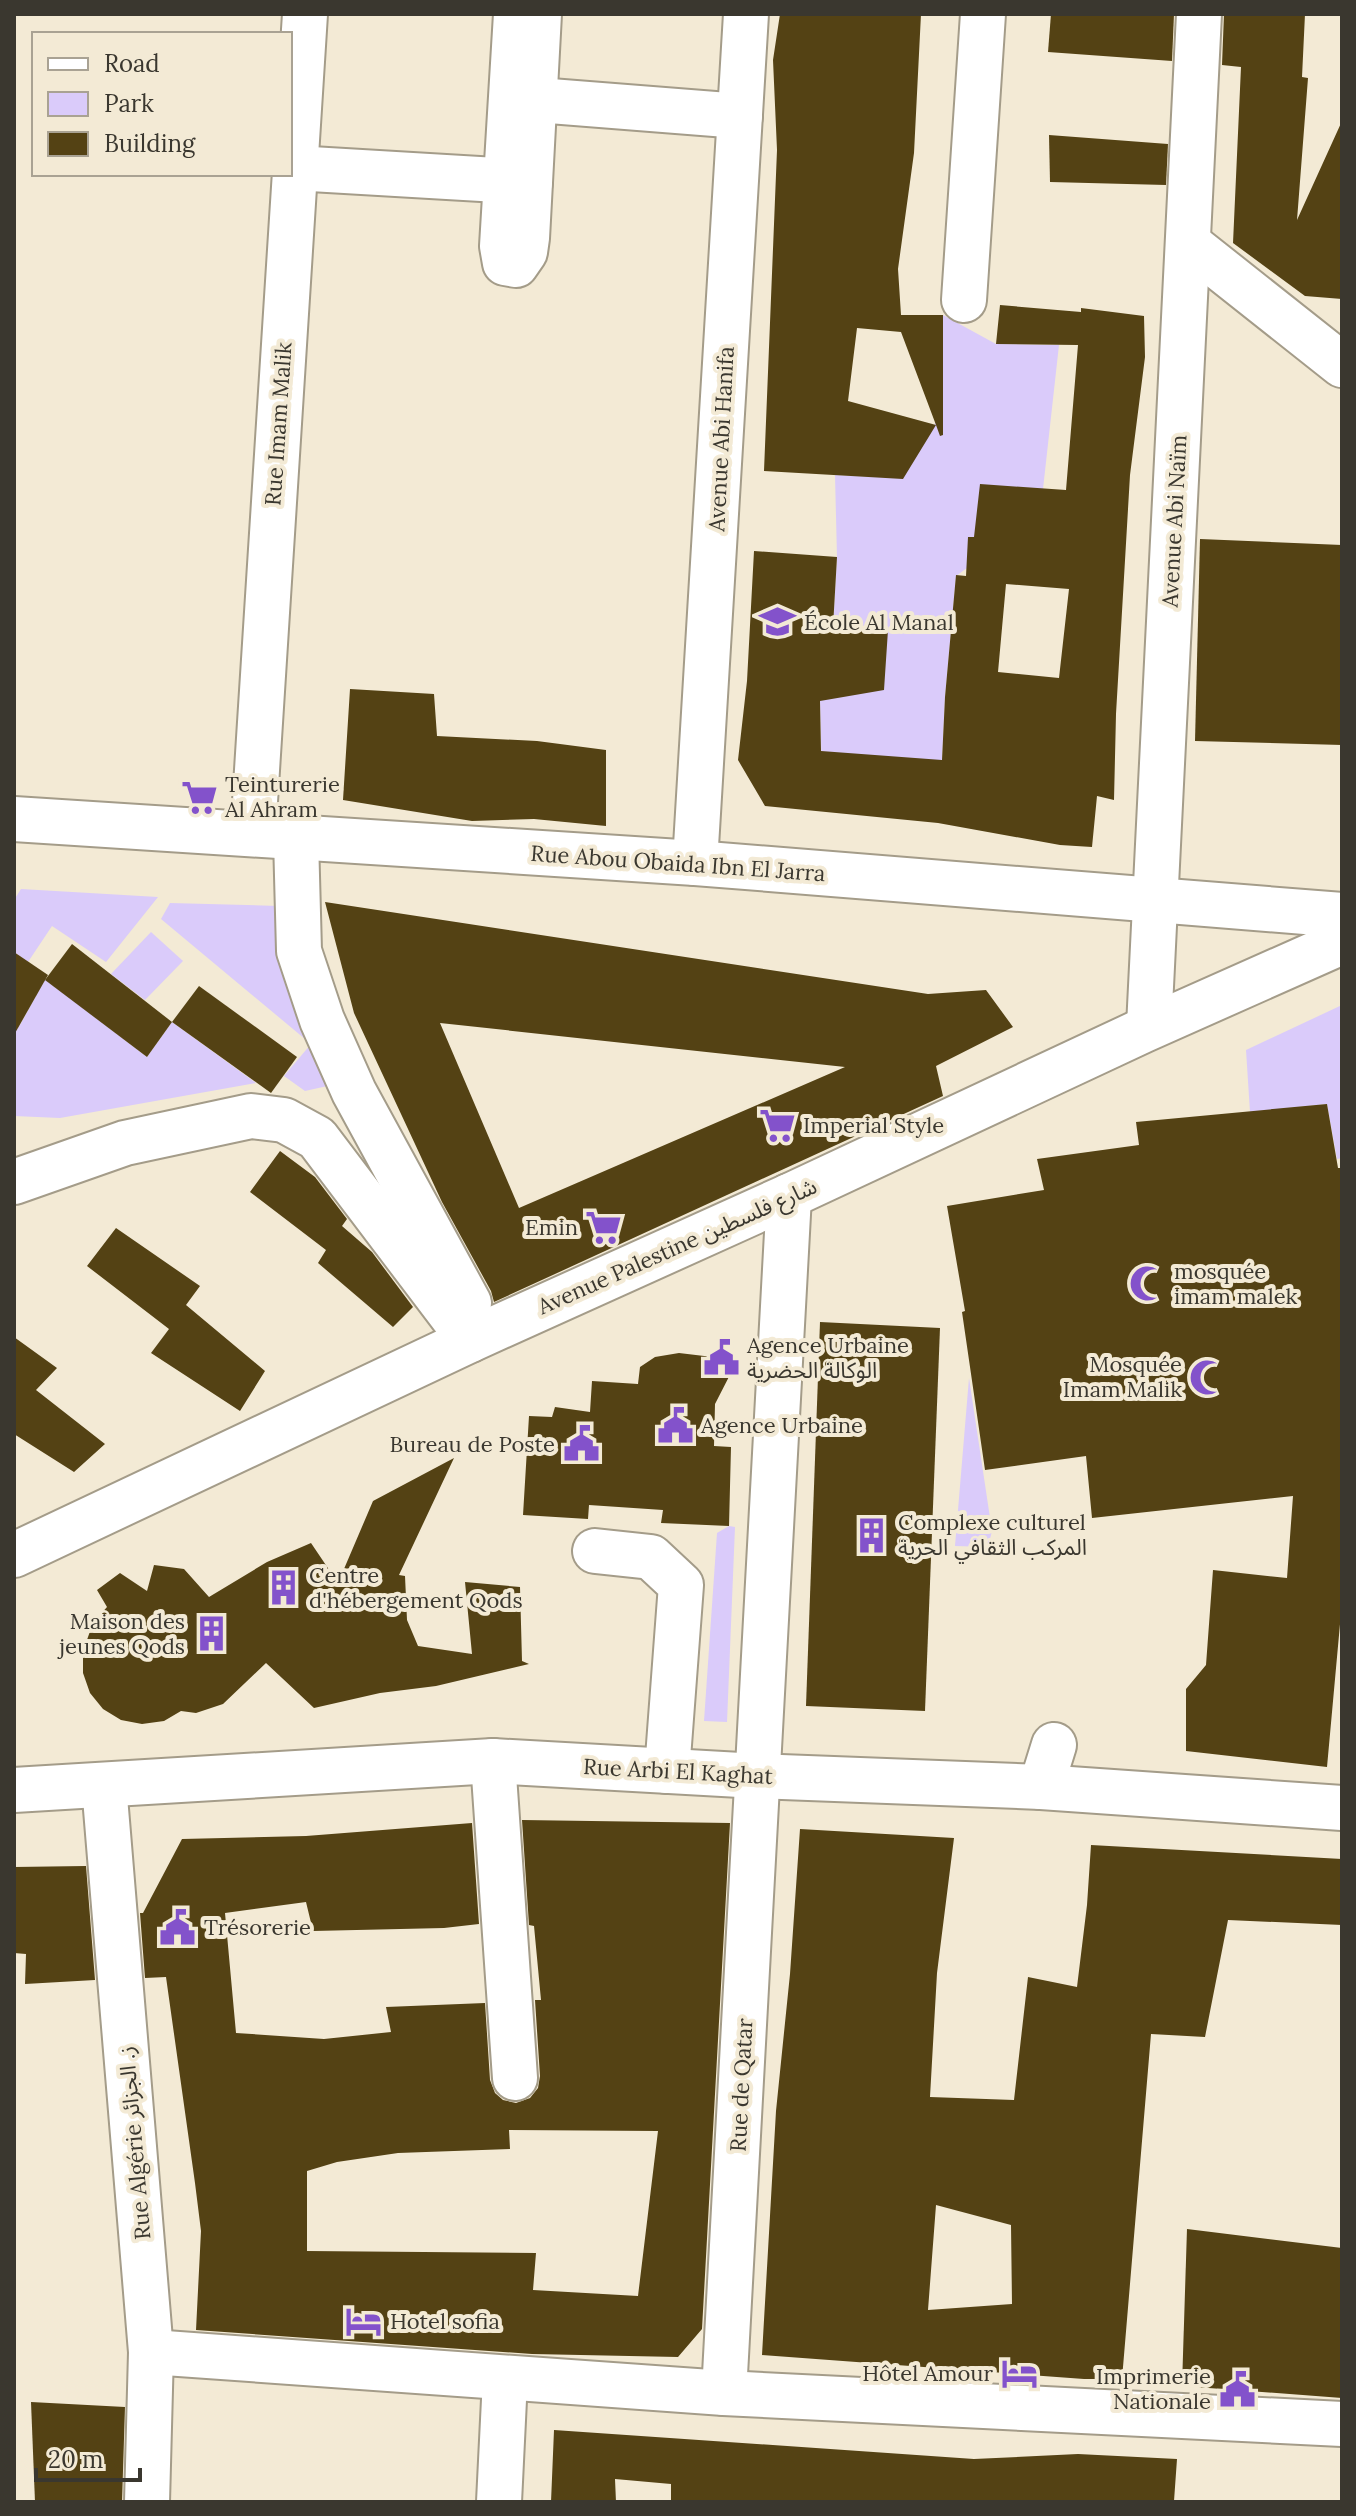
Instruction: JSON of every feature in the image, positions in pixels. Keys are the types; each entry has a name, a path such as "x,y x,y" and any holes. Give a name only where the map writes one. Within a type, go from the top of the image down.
{"street":[{"name":"Rue Imam Malik","path":"253,833 305,14"},
{"path":"516,14 524,99"},
{"path":"294,168 519,182 524,99 539,14"},
{"name":"Avenue Abi Hanifa","path":"695,863 746,14"},
{"path":"964,300 983,14"},
{"name":"Avenue Abi Naïm","path":"1149,1027 1199,14"},
{"path":"524,99 740,116"},
{"path":"1188,243 1339,356"},
{"name":"Rue Abou Obaida Ibn El Jarra","path":"14,819 695,863 1342,915"},
{"path":"296,838 299,951 322,1020 354,1092 477,1337"},
{"name":"Avenue Palestine شارع فلسطين","path":"14,1555 477,1337 789,1196 1149,1027 1342,942"},
{"path":"14,1182 125,1143 251,1116 284,1120 317,1138 477,1337"},
{"name":"Rue de Qatar","path":"724,2393 789,1196"},
{"path":"595,1551 651,1557 681,1585 667,1771"},
{"path":"1041,1787 1054,1745"},
{"path":"493,1761 515,2078"},
{"name":"Rue Arbi El Kaghat","path":"14,1790 493,1761 758,1776 1041,1787 1342,1808"},
{"name":"Rue Algérie ز. الجزائر","path":"104,1785 151,2352 147,2502"},
{"path":"151,2352 724,2393 1342,2424"},
{"path":"499,2502 505,2379"}],"green space":[{"path":"943,315 996,344 1059,345 1043,489 989,552 956,576 942,760 822,780 820,701 887,630 833,627 837,557 835,475 903,478 943,410"},
{"path":"21,889 158,897 106,962 52,926 28,962 14,952 14,900"},
{"path":"170,903 279,906 332,1085 305,1091 284,1076 311,1044 161,919"},
{"path":"151,932 183,961 145,1000 111,974"},
{"path":"45,979 147,1057 172,1022 256,1083 60,1118 14,1116 14,1022 20,1025"},
{"path":"1342,1005 1342,1158 1337,1159 1327,1104 1250,1112 1246,1050"},
{"path":"969,1378 992,1531 988,1547 955,1546"},
{"path":"729,1526 735,1527 727,1722 704,1721 717,1533"}],"building":[{"path":"780,14 921,14 914,153 898,269 901,315 943,315 943,435 940,436 936,425 903,479 764,471 777,150 773,60","holes":["857,328 901,332 936,425 848,401"]},
{"path":"1051,14 1174,14 1172,61 1048,52"},
{"path":"1224,14 1305,14 1302,77 1308,78 1297,220 1342,121 1342,299 1305,296 1233,243 1241,67 1222,65"},
{"path":"1049,135 1168,144 1166,185 1050,182"},
{"path":"1000,305 1081,312 1081,308 1144,316 1145,357 1130,475 1114,800 1097,796 1092,847 1060,845 938,823 765,806 738,760 747,681 754,551 837,557 833,627 888,630 884,690 820,701 821,751 942,760 956,575 966,576 968,537 974,537 980,484 1066,490 1078,345 996,344","holes":["1006,584 1069,589 1059,678 998,672"]},
{"path":"1200,539 1342,545 1342,745 1195,741"},
{"path":"350,689 434,694 437,736 537,741 606,750 606,826 534,819 472,821 343,800"},
{"path":"325,902 928,994 986,990 1013,1027 936,1066 943,1096 494,1302 491,1291 442,1202 354,1013","holes":["440,1023 845,1067 519,1208"]},
{"path":"72,944 172,1022 147,1057 45,980"},
{"path":"14,952 48,975 14,1035"},
{"path":"199,986 297,1057 271,1093 172,1022"},
{"name":"mosquée imam malek","path":"1327,1104 1338,1168 1342,1168 1342,1602 1327,1767 1186,1751 1186,1689 1206,1665 1213,1570 1287,1578 1293,1496 1092,1518 1086,1456 985,1470 962,1312 965,1311 947,1206 1044,1190 1037,1159 1139,1145 1136,1122"},
{"path":"280,1151 315,1177 347,1219 342,1226 372,1252 413,1307 393,1327 318,1263 326,1250 250,1192"},
{"path":"116,1228 200,1286 186,1305 265,1371 240,1411 151,1353 169,1329 87,1266"},
{"name":"Complexe culturel المركب الثقافي الحرية","path":"820,1322 940,1328 925,1711 806,1706"},
{"path":"14,1337 57,1368 36,1390 105,1444 74,1472 14,1434"},
{"path":"679,1353 721,1358 735,1365 715,1404 714,1446 731,1447 729,1526 661,1523 663,1510 589,1505 588,1519 523,1515 529,1416 552,1417 555,1407 590,1412 592,1381 638,1384 640,1367 655,1357"},
{"name":"Centre d'hébergement Qods","path":"454,1458 399,1575 405,1576 407,1620 418,1646 472,1654 465,1582 520,1587 522,1661 529,1664 436,1686 380,1693 314,1708 266,1663 223,1704 196,1713 181,1711 164,1721 142,1724 121,1720 103,1709 90,1693 83,1673 83,1651 93,1623 107,1607 97,1590 120,1573 147,1591 154,1565 184,1569 209,1597 267,1562 311,1543 338,1583 373,1501"},
{"path":"522,1820 730,1823 702,2329 678,2357 532,2354 196,2330 201,2231 195,2183 166,1977 145,1978 140,1913 143,1913 182,1839 306,1836 472,1823 479,1924 444,1928 313,1931 306,1902 225,1913 236,2033 324,2039 391,2032 386,2007 485,2003 490,2080 495,2093 503,2100 516,2103 530,2098 538,2088 540,2076 535,2000 541,2000 534,1926 529,1925","holes":["509,2130 658,2131 638,2296 533,2290 536,2253 307,2251 307,2171 337,2162 398,2153 510,2149"]},
{"path":"800,1829 954,1838 937,1973 930,2097 1014,2100 1028,1977 1077,1987 1091,1845 1342,1859 1342,1925 1228,1920 1205,2037 1151,2034 1122,2379 1084,2379 762,2355 776,2111","holes":["936,2205 1011,2225 1012,2304 928,2310"]},
{"path":"86,1866 95,1980 25,1984 26,1954 14,1953 14,1867"},
{"path":"1187,2229 1342,2248 1342,2398 1182,2386"},
{"path":"31,2402 125,2407 122,2502 35,2502"},
{"path":"554,2430 974,2459 1078,2454 1177,2459 1174,2501 671,2502 671,2484 615,2479 616,2502 551,2502"}],"place":[{"name":"École Al Manal","path":"778,622"},
{"name":"Teinturerie Al Ahram","path":"199,797"},
{"name":"Imperial Style","path":"777,1125"},
{"name":"Emin","path":"604,1227"},
{"name":"mosquée imam malek","path":"1148,1284"},
{"name":"Agence Urbaine الوكالة الحضرية","path":"721,1358"},
{"name":"Mosquée Imam Malik","path":"1208,1377"},
{"name":"Agence Urbaine","path":"675,1425"},
{"name":"Bureau de Poste","path":"581,1444"},
{"name":"Complexe culturel المركب الثقافي الحرية","path":"872,1535"},
{"name":"Centre d'hébergement Qods","path":"283,1588"},
{"name":"Maison des jeunes Qods","path":"211,1634"},
{"name":"Trésorerie","path":"178,1927"},
{"name":"Hotel sofia","path":"364,2321"},
{"name":"Hôtel Amour","path":"1019,2373"},
{"name":"Imprimerie Nationale","path":"1237,2389"}]}
